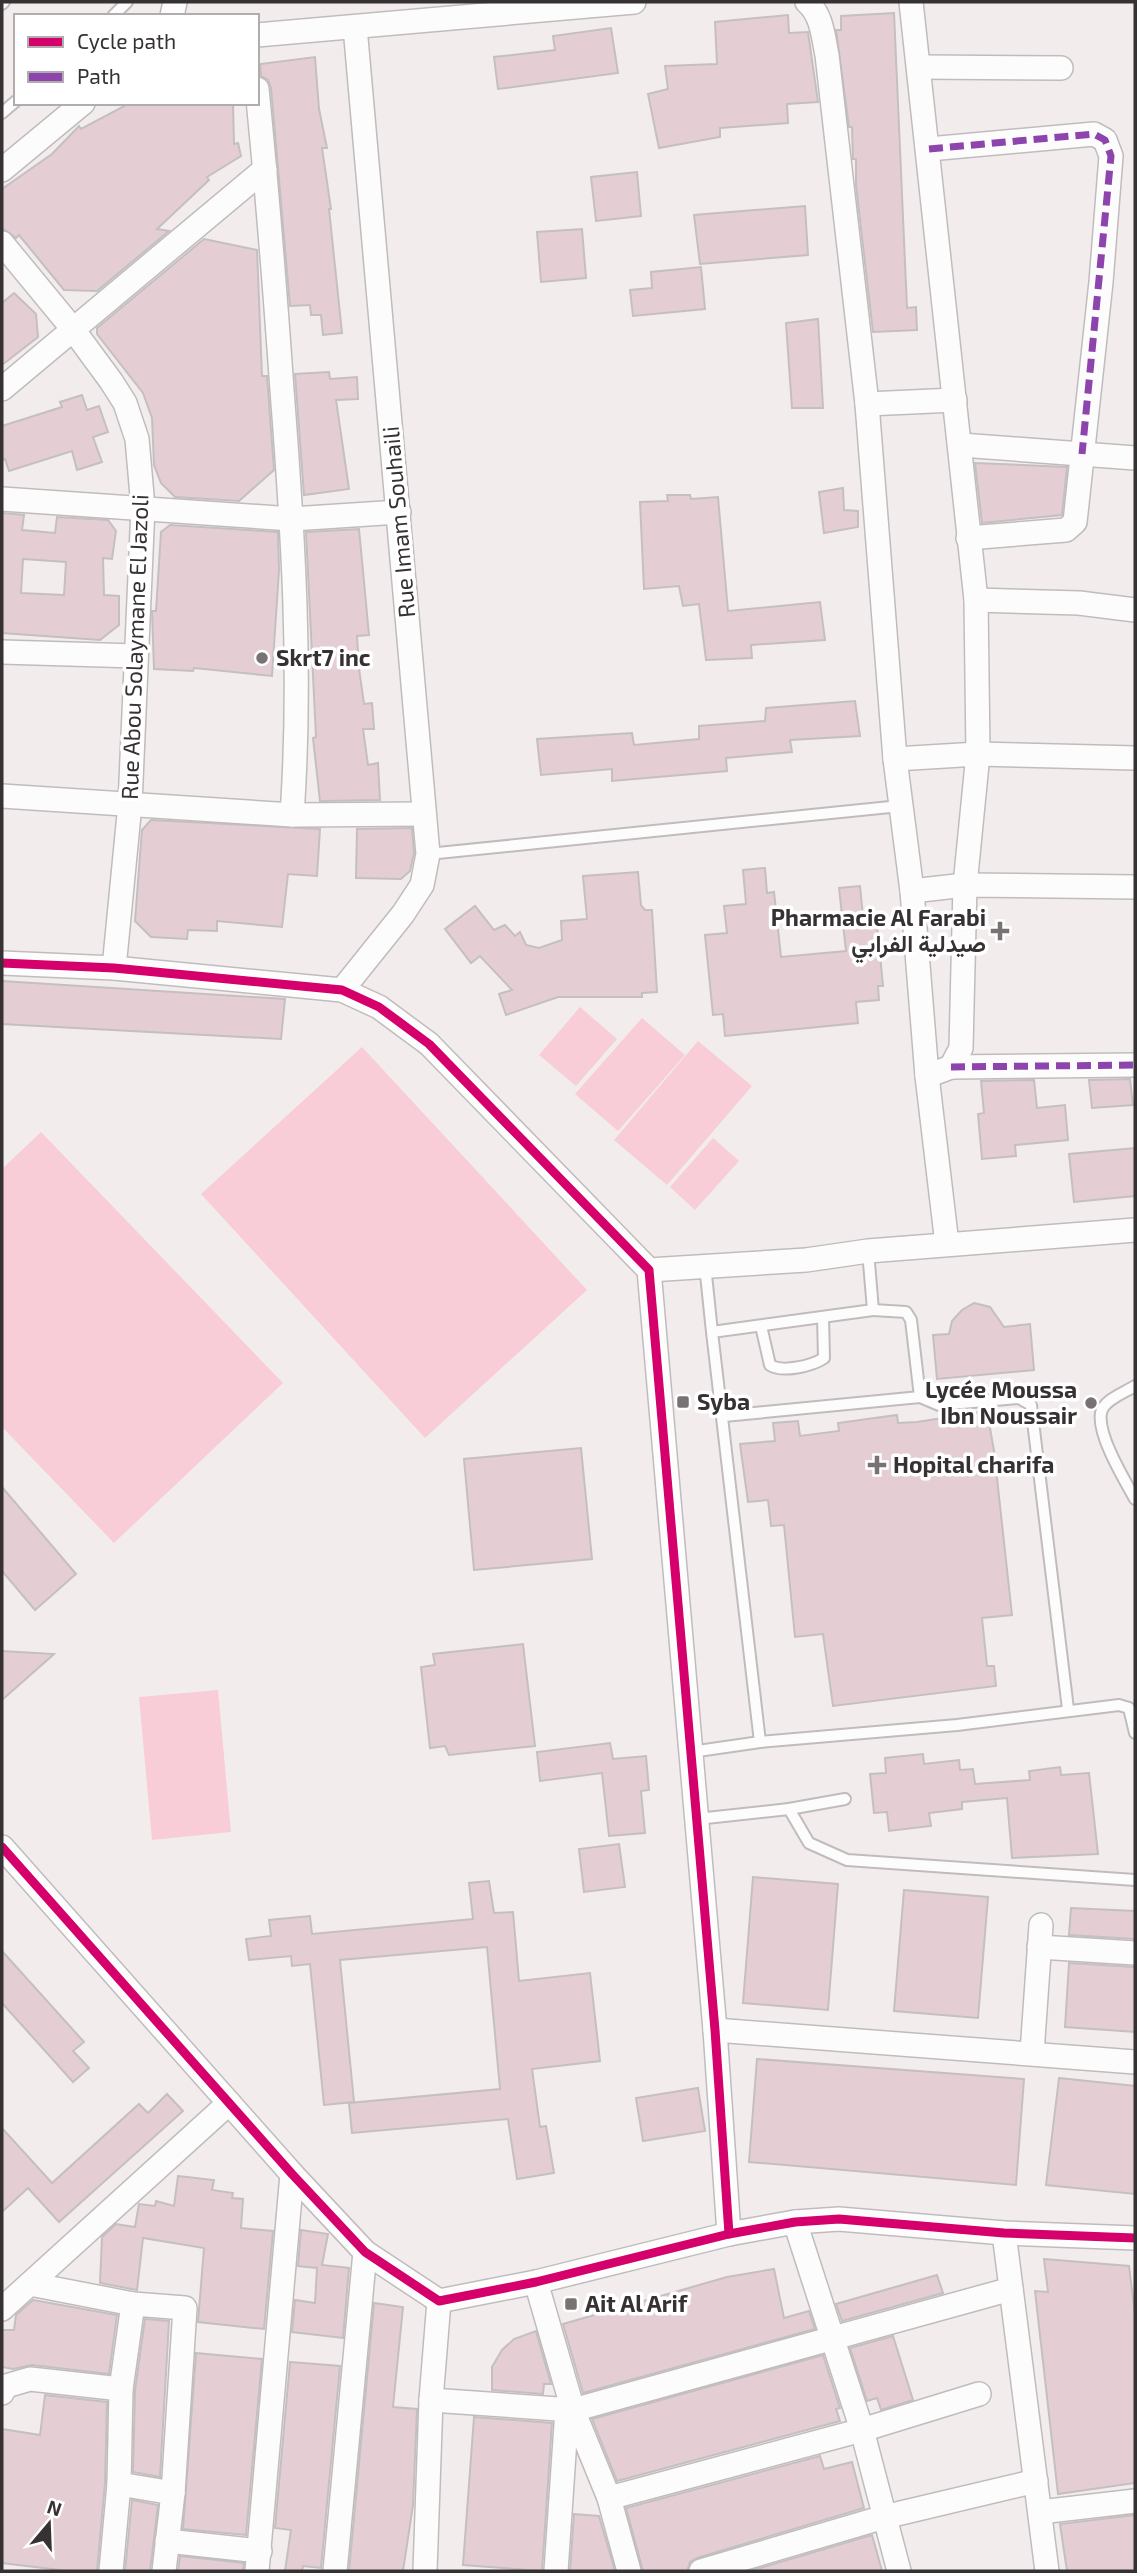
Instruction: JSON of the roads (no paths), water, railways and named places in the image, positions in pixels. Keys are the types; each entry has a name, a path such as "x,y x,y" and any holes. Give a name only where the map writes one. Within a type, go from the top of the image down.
{"street":[{"path":"259,35 355,27 443,14 634,2"},
{"path":"807,2 814,8 822,26 827,55 867,404 895,760 912,891 927,1076 947,1244"},
{"path":"911,2 976,600 978,754 965,886 961,1048 951,1067"},
{"name":"Rue Imam Souhaili","path":"342,990 404,915 422,886 428,855 355,27"},
{"path":"919,67 1061,68"},
{"path":"2,170 81,105"},
{"path":"259,105 292,519 298,636 298,736 292,815"},
{"path":"929,149 1094,134 1105,140 1111,156 1075,522 1072,527 968,538"},
{"path":"2,389 265,169"},
{"name":"Rue Abou Solaymane El Jazoli","path":"2,243 72,328 125,403 137,439 143,507 130,804 114,968"},
{"path":"867,404 955,400"},
{"path":"961,445 1135,458"},
{"path":"2,499 292,519 399,512"},
{"path":"976,600 1079,603 1135,610"},
{"path":"2,652 136,656"},
{"path":"895,760 978,754 1135,758"},
{"path":"2,796 292,815 423,814"},
{"path":"912,891 965,886 1135,887"},
{"path":"2,963 114,968 342,990 379,1007 429,1044 649,1270 715,2030 729,2234"},
{"path":"927,1076 951,1067 1135,1065"},
{"path":"649,1270 806,1260 868,1251 1135,1230"},
{"path":"2,1847 292,2174 365,2252 439,2301 536,2282 729,2234 795,2221 839,2219 1004,2233 1135,2238"},
{"path":"1032,2053 1040,1936 1135,1953"},
{"path":"715,2030 1135,2062"},
{"path":"2,2308 229,2103"},
{"path":"167,2541 258,2561 292,2174"},
{"path":"795,2221 862,2430 899,2571"},
{"path":"1004,2233 1047,2571"},
{"path":"335,2571 365,2252"},
{"path":"536,2282 570,2410 609,2498 629,2571"},
{"path":"30,2284 133,2304 181,2306 186,2312 173,2493 164,2571"},
{"path":"431,2400 570,2410 1011,2289"},
{"path":"425,2571 431,2400 439,2301"},
{"path":"111,2571 119,2484 121,2389 133,2304"},
{"path":"2,2393 6,2386 30,2379 121,2389"},
{"path":"609,2498 862,2430 979,2394"},
{"path":"556,2571 570,2410"},
{"path":"701,2571 884,2517 1036,2481"},
{"path":"119,2484 173,2493"},
{"path":"1040,2512 1135,2501"}],"lane":[{"path":"428,855 900,806"},
{"path":"868,1251 873,1310"},
{"path":"705,1265 760,1742"},
{"path":"712,1332 873,1310 900,1310 906,1312 911,1320 920,1397"},
{"path":"761,1326 770,1365 776,1368 816,1363 824,1358 822,1317"},
{"path":"1135,1387 1106,1404 1101,1412 1104,1431 1117,1466 1135,1499"},
{"path":"724,1416 920,1397 939,1405 1019,1398 1031,1405 1068,1709"},
{"path":"691,1752 760,1742 957,1725 1068,1709 1119,1705 1129,1708 1135,1733"},
{"path":"697,1819 789,1809 845,1799"},
{"path":"789,1809 809,1843 847,1860 1135,1880"}],"place":[{"name":"Skrt7 inc","path":"262,658"},
{"name":"Pharmacie Al Farabi صيدلية الفرابي","path":"1000,931"},
{"name":"Syba","path":"683,1402"},
{"name":"Lycée Moussa Ibn Noussair","path":"1091,1403"},
{"name":"Hopital charifa","path":"877,1465"},
{"name":"Ait Al Arif","path":"571,2304"}]}
